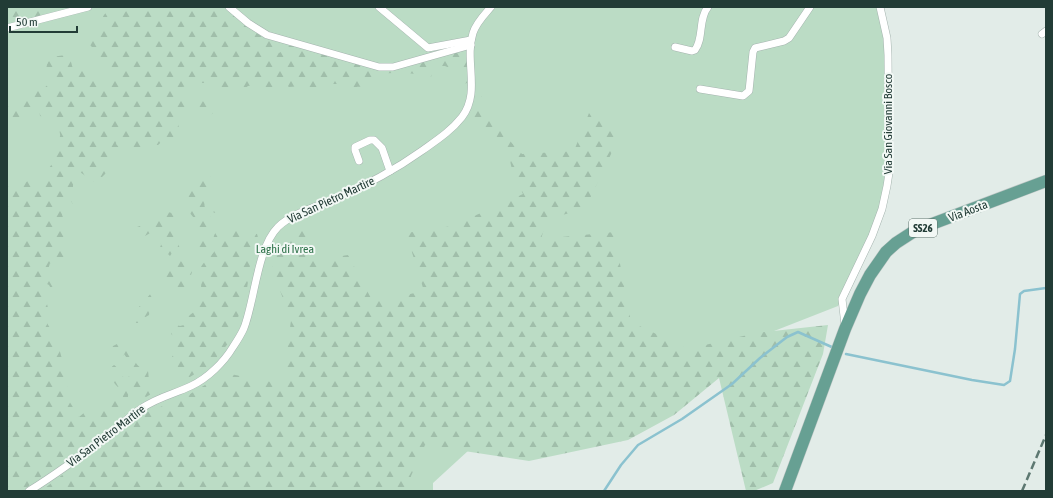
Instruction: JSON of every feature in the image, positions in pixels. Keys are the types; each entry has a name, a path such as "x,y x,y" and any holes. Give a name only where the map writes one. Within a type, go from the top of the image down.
{"main road":[{"name":"Via Aosta","path":"845,329 870,275 886,252 905,236 927,226 1046,181"},
{"name":"SS26","path":"785,491 845,329"}],"street":[{"path":"7,28 88,7"},
{"path":"229,7 248,23 267,35 379,67 393,67 471,43"},
{"path":"378,7 428,48 471,43"},
{"name":"Via San Pietro Martire","path":"29,491 74,460 140,409 157,398 192,385 206,376 219,364 232,349 244,328 263,252 269,238 283,222 305,210 362,187 390,171 440,138 462,117 471,94 471,43 476,26 491,7"},
{"path":"675,46 692,51 695,50 698,45 704,12 708,7"},
{"path":"700,89 743,96 747,94 753,52 756,48 784,41 789,38 810,7"},
{"name":"Via San Giovanni Bosco","path":"845,329 842,299 872,236 882,209 889,173 888,55 887,38 880,7"},
{"path":"359,161 355,147 370,140 374,140 382,148 390,171"}],"green space":[{"name":"Laghi di Ivrea","path":"7,7 881,7 891,134 892,180 868,252 838,306 469,450 433,483 433,491 7,491"},
{"path":"10,7 58,7 53,11 41,13 40,20 31,25 27,30 14,22 10,16"},
{"path":"131,7 223,7 224,14 227,16 234,16 261,36 273,41 274,50 279,53 291,45 380,71 394,70 461,50 464,51 464,57 467,61 467,83 464,84 463,82 459,65 452,69 445,66 437,66 436,70 433,70 431,77 406,73 381,74 371,85 366,87 356,87 350,90 345,88 342,84 329,84 311,89 306,84 303,86 289,87 285,84 266,91 257,85 248,86 244,89 239,87 216,90 208,78 206,83 200,83 196,87 182,87 181,92 187,97 206,102 213,113 210,116 206,116 201,107 183,108 179,111 178,117 180,132 174,138 166,138 158,145 149,145 145,143 142,147 137,148 133,147 127,138 123,140 118,139 116,144 120,148 119,155 111,161 106,173 96,183 77,170 73,173 73,191 78,198 73,204 68,197 62,208 62,216 67,228 66,234 59,242 65,253 64,264 62,267 58,268 50,263 47,273 48,279 54,279 59,289 57,293 53,292 49,285 45,283 41,288 44,297 40,305 41,308 47,304 48,308 41,314 45,317 48,325 56,337 68,381 66,396 79,417 85,412 92,410 98,412 103,409 106,403 117,395 120,407 125,413 22,491 7,491 7,182 21,184 33,179 36,183 37,189 40,188 47,177 47,170 54,160 60,133 50,121 40,116 39,107 34,106 30,108 25,119 19,123 7,124 7,100 20,99 25,94 32,94 41,82 51,89 59,90 61,87 59,83 47,71 48,63 51,57 66,55 71,62 73,69 77,70 80,67 95,78 106,80 112,73 110,70 100,69 101,59 97,52 86,41 86,31 89,29 99,30 103,17 109,11 124,12"},
{"path":"485,89 485,114 522,154 574,151 589,113 620,135 585,209 547,219 541,239 614,232 631,322 688,349 756,333 828,325 823,354 773,483 754,491 746,491 719,378 674,415 628,440 529,461 425,445 411,476 410,491 41,491 143,414 185,397 225,373 283,384 291,320 272,269 277,244 307,221 308,261 348,255 373,302 424,291 406,233 452,226 523,194 513,174 506,143 470,119"},
{"path":"204,170 213,178 214,181 212,184 208,184 207,186 204,202 205,208 220,212 215,213 211,211 209,213 214,226 209,233 202,236 208,246 208,251 206,253 199,250 196,242 201,237 198,228 192,222 194,218 189,212 190,207 186,206 188,192 199,183 199,176 195,173"},
{"path":"165,211 175,214 177,223 172,227 164,227 161,230 159,228 145,236 135,235 133,231 134,228 140,226 146,220 152,218 156,220 161,217 161,213"},
{"path":"176,227 180,228 181,233 184,236 178,243 180,249 172,253 170,256 168,254 164,257 160,256 158,252 161,245 160,234"},
{"path":"223,227 257,234 259,241 251,257 247,289 231,340 211,364 185,380 183,372 173,362 172,357 176,350 174,336 171,334 171,330 177,325 184,325 186,318 199,308 199,298 204,293 201,287 202,278 199,275 199,271 202,265 214,252 214,235"},
{"path":"178,261 185,264 187,263 192,272 191,275 189,274 187,276 188,278 186,283 189,285 185,294 174,291 163,282 166,275"},
{"path":"153,291 155,291 158,297 149,315 142,319 140,323 135,323 131,316"},
{"path":"119,343 124,348 126,346 128,347 135,362 140,367 148,370 149,381 152,383 151,387 149,388 153,393 146,397 132,387 128,377 134,374 130,368 126,356 124,354 123,356 117,355 112,349 113,346"},
{"path":"114,365 120,371 128,386 128,399 125,400 111,377 109,369"}],"waterway":[{"path":"846,354 972,380 1004,385 1010,381 1015,349 1020,294 1024,291 1046,288"},
{"path":"604,491 621,465 638,445 682,419 732,384 760,358 787,337 798,332 834,348"}],"railway":[{"path":"1022,491 1046,435"}]}
